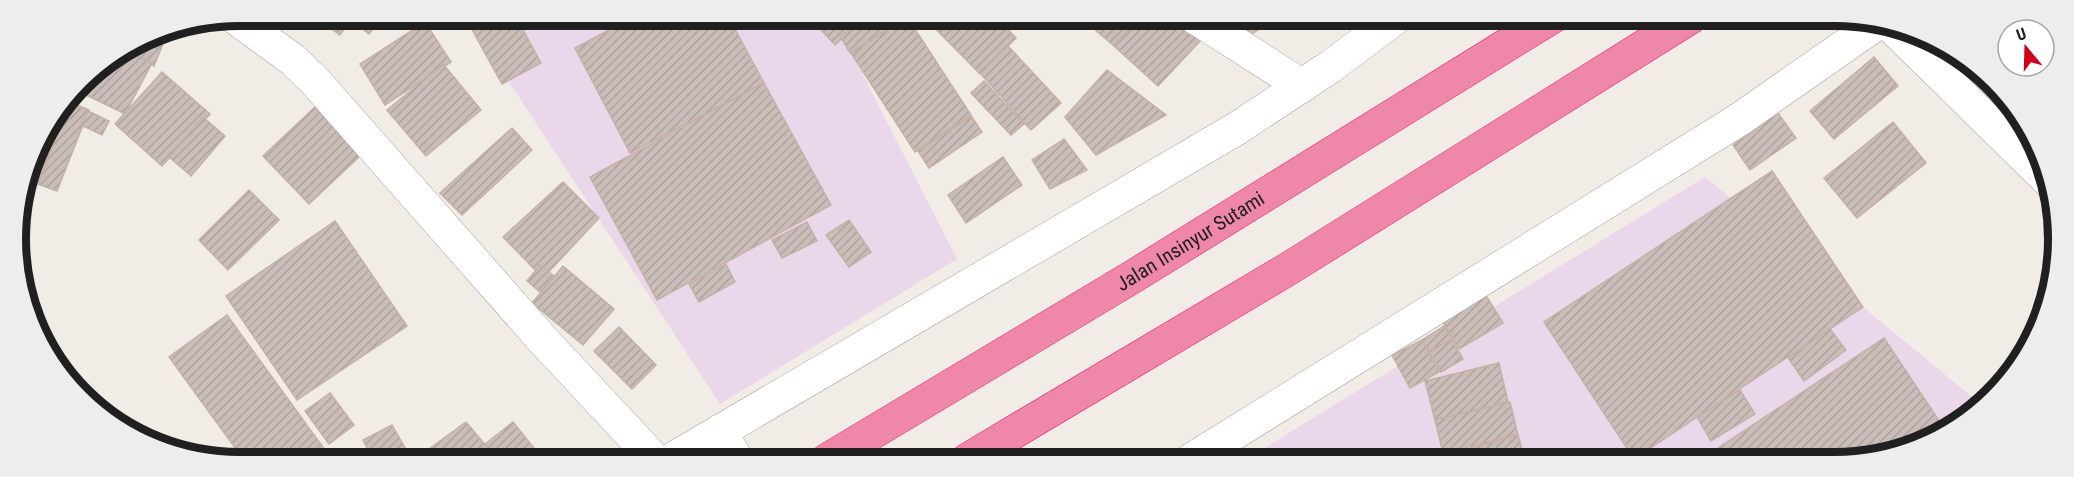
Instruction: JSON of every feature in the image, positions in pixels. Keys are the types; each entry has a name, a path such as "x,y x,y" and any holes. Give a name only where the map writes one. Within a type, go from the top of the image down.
{"highway":[{"name":"Jalan Insinyur Sutami","path":"840,452 1134,276 1537,26"},
{"path":"981,452 1288,269 1677,26"}],"street":[{"path":"247,26 293,60 321,87 542,339 648,452"},
{"path":"1209,26 1302,86"},
{"path":"685,452 1088,217 1302,86 1384,26"},
{"path":"1204,452 1740,119 1870,28"},
{"path":"1900,36 2037,169"},
{"path":"720,431 732,452"}],"shaded area":[{"path":"514,26 890,26 858,65 957,259 720,404 498,65"},
{"path":"1705,177 1975,399 1930,430 1904,440 1863,450 1836,452 1258,452"}],"building":[{"path":"327,26 346,26 340,35"},
{"path":"359,26 375,26 369,34"},
{"path":"419,26 428,26 451,62 385,105 360,64"},
{"path":"470,26 521,26 541,63 502,84"},
{"path":"616,26 733,26 764,83 630,153 575,48"},
{"path":"818,26 855,26 835,45"},
{"path":"857,26 892,26 850,53 840,36"},
{"path":"893,26 913,26 971,115 915,152 851,53"},
{"path":"933,26 1005,26 1016,38 980,74"},
{"path":"1091,26 1131,26 1114,46"},
{"path":"1133,26 1188,26 1202,39 1158,86 1114,46"},
{"path":"1227,26 1264,26 1238,43"},
{"path":"165,39 154,66 128,56"},
{"path":"1008,46 1061,103 1031,130 979,72"},
{"path":"133,53 152,63 125,114 83,93 98,78"},
{"path":"1874,57 1898,86 1834,139 1810,111"},
{"path":"443,64 481,110 426,156 387,110"},
{"path":"1107,70 1166,115 1096,155 1065,117"},
{"path":"162,72 210,114 162,166 115,124"},
{"path":"984,81 1024,124 1011,135 971,93"},
{"path":"764,83 831,205 657,300 590,177"},
{"path":"74,104 89,110 57,191 38,184 63,117"},
{"path":"315,107 361,155 309,204 263,156"},
{"path":"88,111 109,121 102,135 81,125"},
{"path":"1778,113 1796,138 1750,170 1733,145"},
{"path":"971,116 982,132 929,168 918,151"},
{"path":"203,117 225,136 191,176 169,157"},
{"path":"1893,122 1926,163 1857,218 1824,178"},
{"path":"59,124 38,184 33,182 37,170 47,144"},
{"path":"512,128 532,150 462,215 440,193"},
{"path":"1064,139 1087,170 1050,189 1032,160"},
{"path":"1003,157 1022,185 966,223 948,195"},
{"path":"1772,171 1863,307 1645,452 1629,452 1544,322"},
{"path":"563,182 599,218 543,278 503,237"},
{"path":"249,190 279,220 228,270 199,240"},
{"path":"849,220 871,252 849,267 826,235"},
{"path":"335,221 407,326 297,400 226,296"},
{"path":"807,222 817,241 782,258 772,240"},
{"path":"726,264 735,282 699,302 689,284"},
{"path":"540,265 554,276 540,292 527,281"},
{"path":"563,266 614,309 583,345 532,303"},
{"path":"1485,294 1503,323 1459,349 1442,321"},
{"path":"227,315 325,450 322,452 238,452 169,357"},
{"path":"1444,326 1452,339 1429,352 1422,340"},
{"path":"619,327 656,365 632,389 594,351"},
{"path":"1830,329 1846,350 1804,381 1788,358"},
{"path":"1884,338 1941,424 1904,440 1863,450 1712,452"},
{"path":"1451,339 1463,359 1441,372 1429,352"},
{"path":"1422,340 1439,372 1410,388 1392,355"},
{"path":"1499,363 1508,402 1435,420 1425,381"},
{"path":"1740,390 1755,414 1711,441 1697,417"},
{"path":"330,393 354,425 329,444 305,411"},
{"path":"1510,402 1518,435 1443,452 1435,420"},
{"path":"466,422 491,452 425,452"},
{"path":"513,422 537,452 492,452 485,444"},
{"path":"392,425 407,452 369,452 363,440"},
{"path":"1518,435 1523,452 1457,452"}]}
